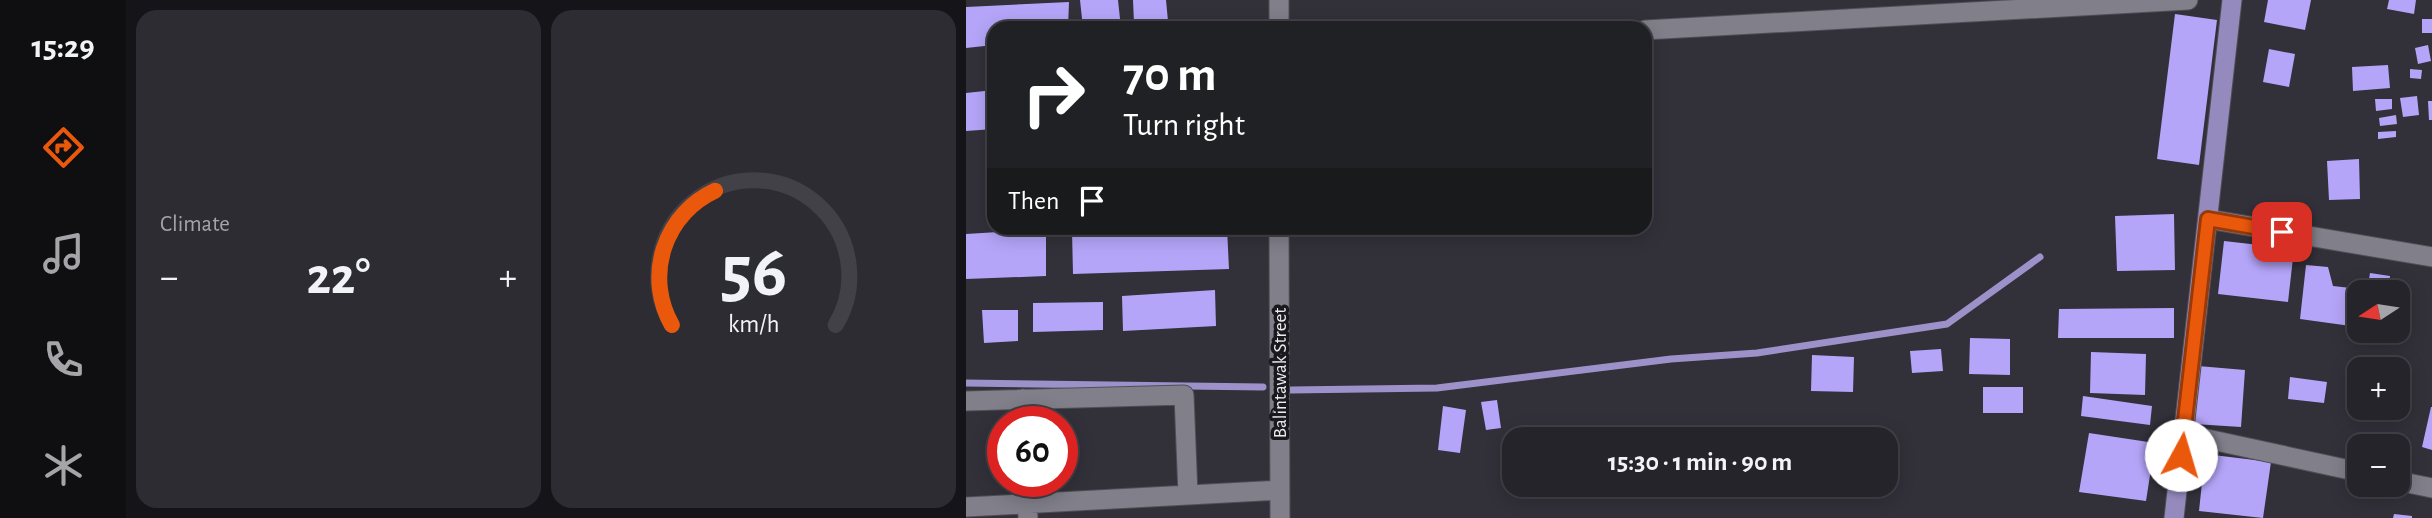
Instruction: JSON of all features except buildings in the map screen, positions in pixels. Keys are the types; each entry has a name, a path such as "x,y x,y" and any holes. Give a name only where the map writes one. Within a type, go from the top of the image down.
{"main road":[{"path":"2174,518 2232,0"}],"street":[{"path":"1279,0 1279,21"},
{"path":"1652,30 2188,0"},
{"path":"2208,219 2432,257"},
{"name":"Balintawak Street","path":"1279,235 1280,518"},
{"path":"966,401 1184,395 1188,495"},
{"path":"1023,399 1023,406"},
{"path":"2183,434 2347,469"},
{"path":"2410,483 2432,488"},
{"path":"966,507 1028,511 1188,495 1280,490"}],"waterway":[{"path":"1291,390 1437,388 1671,359 1757,353 1947,324 2040,257"},
{"path":"966,383 1263,387"}],"route":[{"path":"2181,455 2208,219 2282,232"}]}
